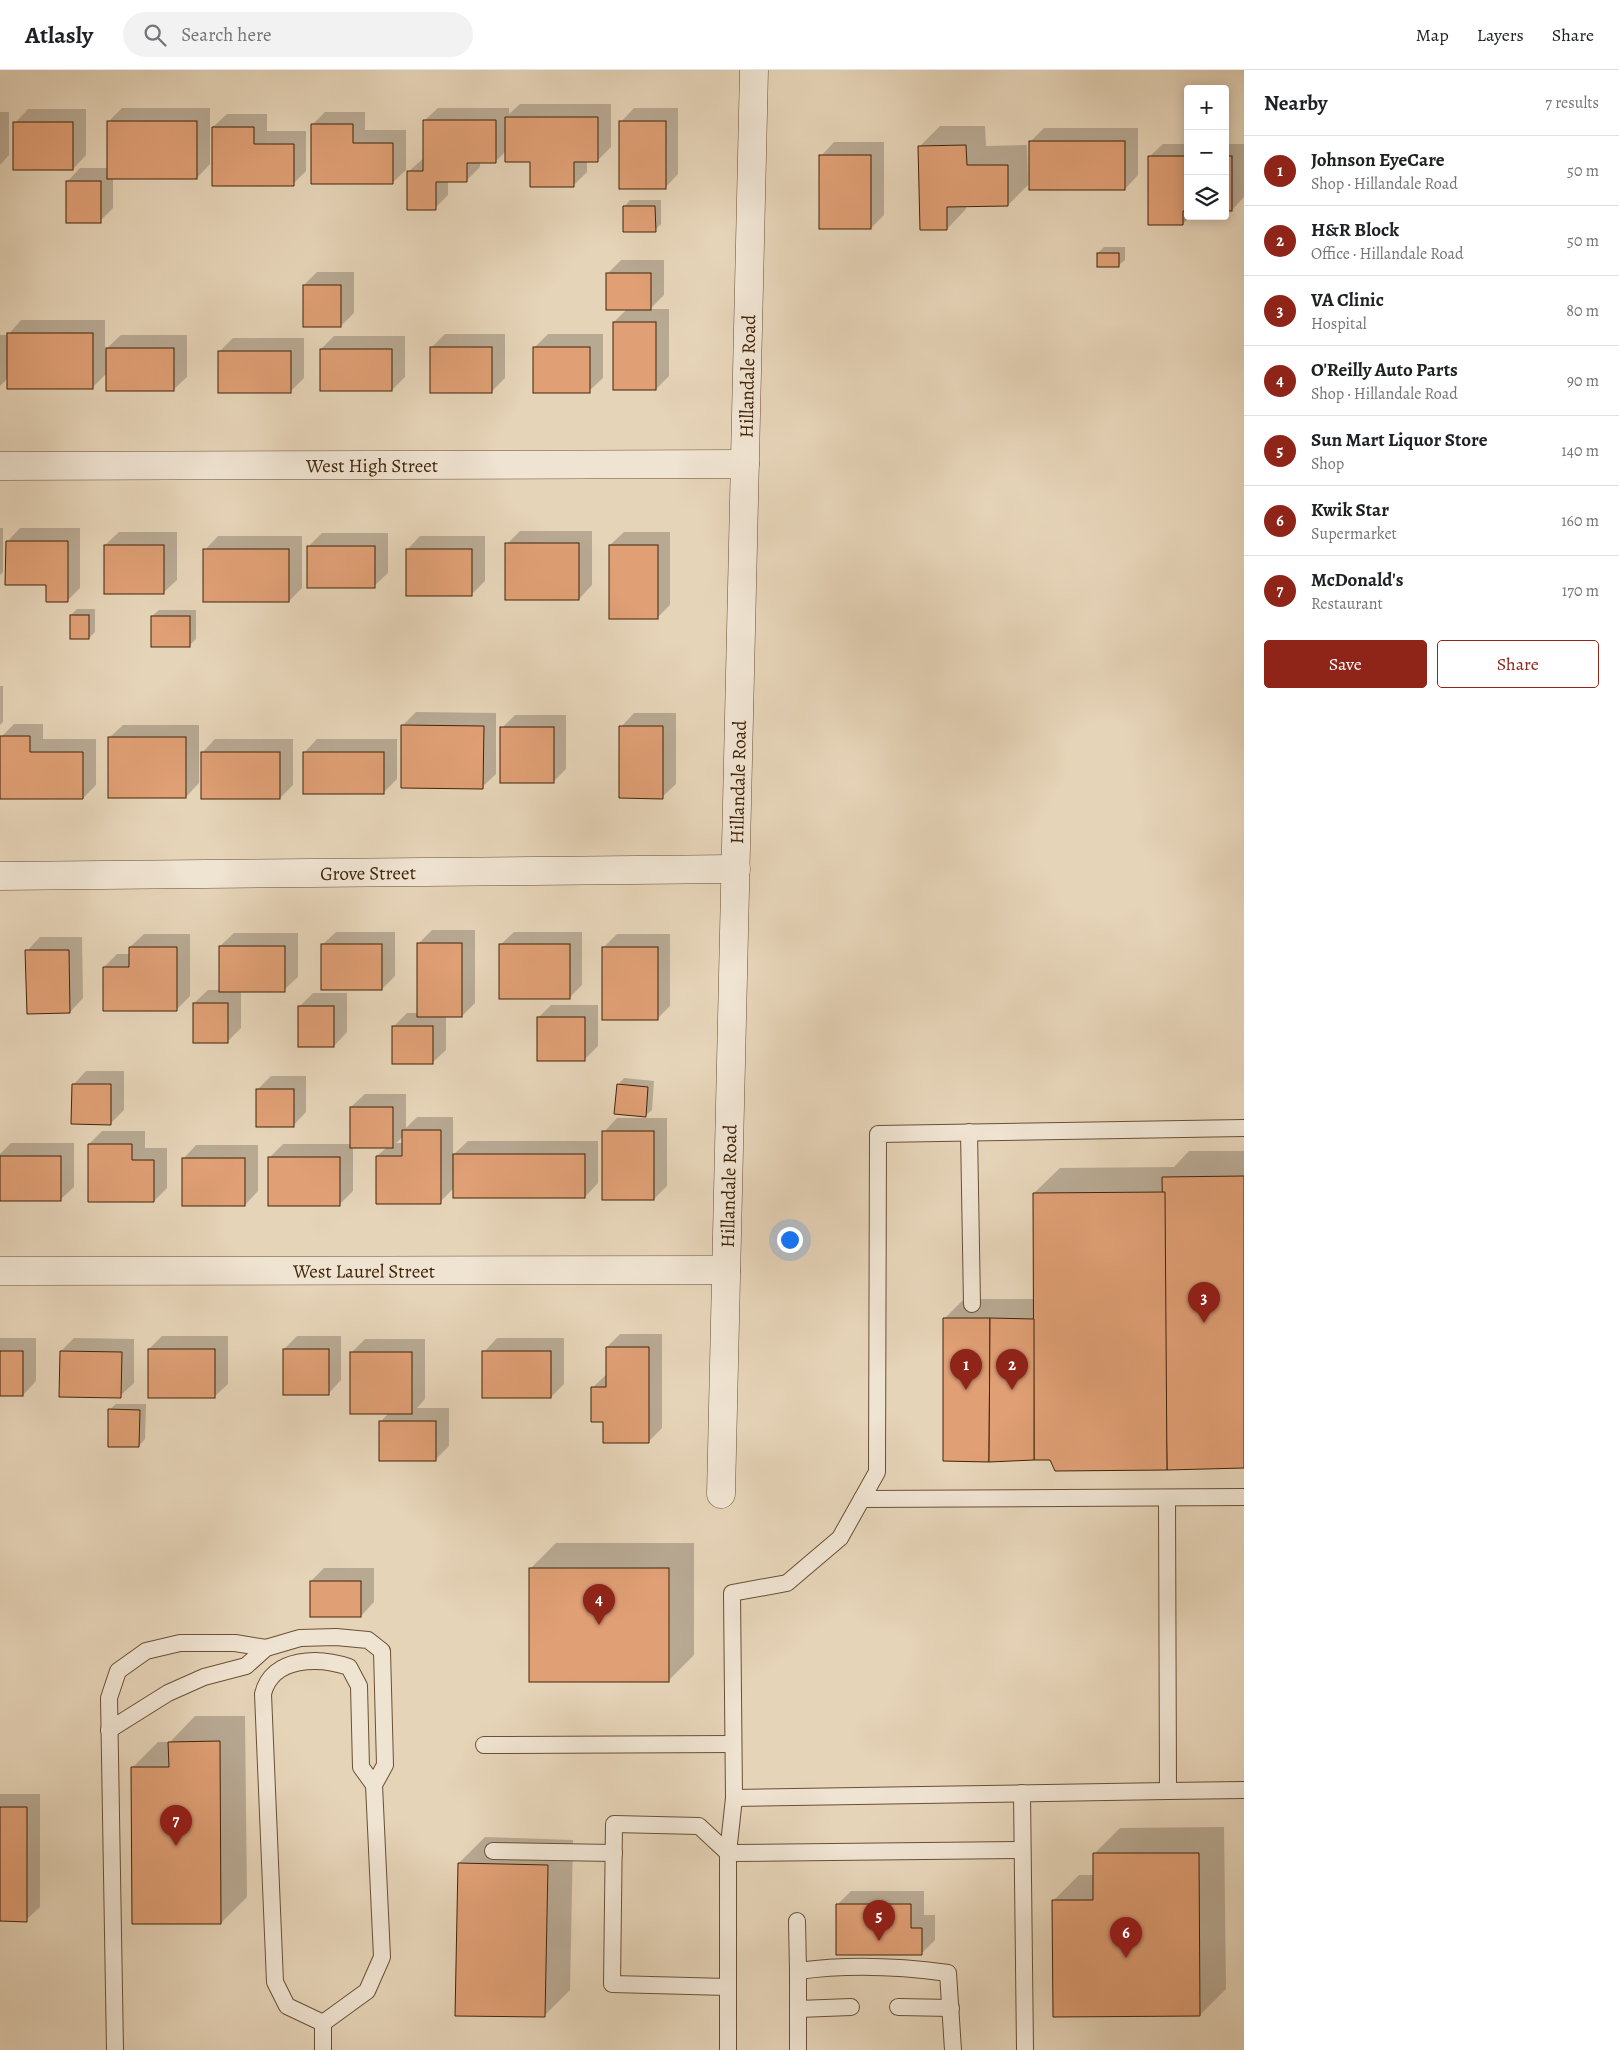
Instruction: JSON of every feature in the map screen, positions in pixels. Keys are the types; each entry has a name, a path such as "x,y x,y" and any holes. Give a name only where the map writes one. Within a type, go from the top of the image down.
{"street":[{"name":"Hillandale Road","path":"721,1494 754,70"},
{"name":"West High Street","path":"0,466 745,464"},
{"name":"Grove Street","path":"0,876 736,869"},
{"name":"West Laurel Street","path":"0,1271 726,1270"}],"lane":[{"path":"728,2050 728,1853 734,1798 732,1593 787,1583 840,1538 877,1472 878,1134 1244,1128"},
{"path":"970,1132 972,1304"},
{"path":"862,1499 1244,1497"},
{"path":"1167,1498 1168,1791"},
{"path":"116,2050 109,1698 118,1671 146,1651 180,1643 235,1643 266,1648 300,1638 336,1637 368,1640 382,1651 385,1764 374,1785 382,1957 367,1991 323,2023"},
{"path":"109,1730 168,1693 204,1677 246,1666 266,1648"},
{"path":"323,2023 287,2006 275,1982 263,1694 265,1683 279,1669 304,1661 331,1661 349,1667 359,1686 360,1767 374,1785"},
{"path":"484,1745 734,1744"},
{"path":"734,1798 1244,1790"},
{"path":"1022,1793 1025,2050"},
{"path":"728,1987 612,1984 614,1824 699,1826 728,1853 1022,1850"},
{"path":"493,1851 614,1853"},
{"path":"797,1921 798,2050"},
{"path":"798,1971 852,1966 895,1967 948,1973 953,2050"},
{"path":"798,2008 851,2007"},
{"path":"898,2007 950,2008"},
{"path":"323,2023 323,2050"}],"building":[{"path":"505,117 598,117 598,162 574,162 574,187 530,187 530,162 505,162"},
{"path":"423,120 496,120 496,163 467,163 467,182 436,182 436,210 407,210 407,171 423,171"},
{"path":"107,121 197,121 197,179 107,179"},
{"path":"619,121 666,121 666,189 619,189"},
{"path":"13,122 73,122 73,170 13,170"},
{"path":"311,124 353,124 353,143 393,143 393,184 311,184"},
{"path":"212,127 254,127 254,144 294,144 294,186 212,186"},
{"path":"1029,141 1125,141 1125,190 1029,190"},
{"path":"966,145 967,165 1008,165 1008,206 947,207 947,230 920,230 918,146"},
{"path":"819,155 871,155 871,229 819,229"},
{"path":"1148,156 1184,156 1183,225 1148,225"},
{"path":"1229,156 1232,156 1232,211 1229,211"},
{"path":"66,181 101,181 101,223 66,223"},
{"path":"623,206 655,206 656,232 623,232"},
{"path":"1097,253 1119,253 1119,267 1097,267"},
{"path":"606,273 651,273 651,310 606,310"},
{"path":"303,285 341,285 341,327 303,327"},
{"path":"613,322 656,322 656,390 613,390"},
{"path":"7,333 93,333 93,389 7,389"},
{"path":"430,347 492,347 492,393 430,393"},
{"path":"533,347 590,347 590,393 533,393"},
{"path":"106,348 174,348 174,391 106,391"},
{"path":"320,349 392,349 392,391 320,391"},
{"path":"218,351 291,351 291,393 218,393"},
{"path":"6,541 68,541 68,602 46,602 46,585 5,585"},
{"path":"505,543 579,543 579,600 505,600"},
{"path":"104,545 164,545 164,594 104,594"},
{"path":"609,545 658,545 658,619 609,619"},
{"path":"307,546 375,546 375,588 307,588"},
{"path":"203,549 289,549 289,602 203,602"},
{"path":"406,549 472,549 472,596 406,596"},
{"path":"70,615 89,615 89,639 70,639"},
{"path":"151,616 190,616 190,647 151,647"},
{"path":"401,725 484,726 483,789 401,788"},
{"path":"619,726 663,726 663,799 619,798"},
{"path":"500,727 554,727 554,783 500,783"},
{"path":"0,736 30,736 30,752 83,752 83,799 0,799"},
{"path":"108,737 186,737 186,798 108,798"},
{"path":"201,752 280,752 280,799 201,799"},
{"path":"303,752 384,752 384,794 303,794"},
{"path":"417,943 462,943 462,1017 417,1017"},
{"path":"321,944 382,944 382,990 321,990"},
{"path":"499,944 570,944 570,999 499,999"},
{"path":"219,946 285,946 285,992 219,992"},
{"path":"129,947 177,947 177,1011 103,1011 103,967 129,967"},
{"path":"602,947 658,947 658,1020 602,1020"},
{"path":"25,950 69,950 70,1013 27,1014"},
{"path":"193,1003 228,1003 228,1043 193,1043"},
{"path":"298,1006 334,1006 334,1047 298,1047"},
{"path":"537,1017 585,1017 585,1061 537,1061"},
{"path":"392,1026 433,1026 433,1064 392,1064"},
{"path":"72,1084 111,1084 111,1125 71,1124"},
{"path":"617,1084 648,1087 646,1117 614,1114"},
{"path":"256,1089 294,1089 294,1127 256,1127"},
{"path":"350,1107 393,1107 393,1148 350,1148"},
{"path":"402,1130 441,1130 441,1204 376,1204 376,1156 402,1156"},
{"path":"602,1131 654,1131 654,1200 602,1200"},
{"path":"88,1144 132,1144 132,1160 154,1160 154,1202 88,1202"},
{"path":"453,1154 585,1154 585,1198 453,1198"},
{"path":"0,1156 61,1156 61,1201 0,1201"},
{"path":"268,1157 340,1157 340,1206 268,1206"},
{"path":"182,1158 245,1158 245,1206 182,1206"},
{"path":"1244,1176 1244,1468 1167,1470 1162,1177"},
{"path":"1165,1192 1167,1470 1055,1471 1050,1460 1034,1460 1033,1193"},
{"path":"943,1318 990,1318 989,1462 943,1461"},
{"path":"990,1318 1034,1319 1034,1460 989,1462"},
{"path":"606,1347 649,1347 649,1443 603,1443 603,1422 591,1422 591,1387 606,1387"},
{"path":"148,1349 215,1349 215,1398 148,1398"},
{"path":"283,1349 329,1349 329,1395 283,1395"},
{"path":"0,1351 23,1351 23,1396 0,1396"},
{"path":"60,1351 122,1352 121,1398 59,1397"},
{"path":"482,1351 551,1351 551,1398 482,1398"},
{"path":"350,1352 412,1352 412,1414 350,1414"},
{"path":"108,1409 140,1410 139,1447 108,1447"},
{"path":"379,1421 436,1421 436,1461 379,1461"},
{"path":"529,1568 669,1568 669,1682 529,1682"},
{"path":"310,1581 361,1581 361,1617 310,1617"},
{"path":"220,1741 221,1924 132,1924 131,1767 169,1767 168,1742"},
{"path":"0,1807 27,1807 27,1922 0,1921"},
{"path":"1093,1853 1199,1853 1200,2016 1053,2017 1052,1900 1093,1900"},
{"path":"458,1863 548,1865 545,2017 455,2016"},
{"path":"836,1904 911,1904 911,1928 922,1928 922,1955 836,1955"}],"place":[{"name":"VA Clinic","path":"1204,1323"},
{"name":"Johnson EyeCare","path":"966,1390"},
{"name":"H&R Block","path":"1012,1390"},
{"name":"O'Reilly Auto Parts","path":"599,1625"},
{"name":"McDonald's","path":"176,1846"},
{"name":"Sun Mart Liquor Store","path":"879,1941"},
{"name":"Kwik Star","path":"1126,1958"}]}
